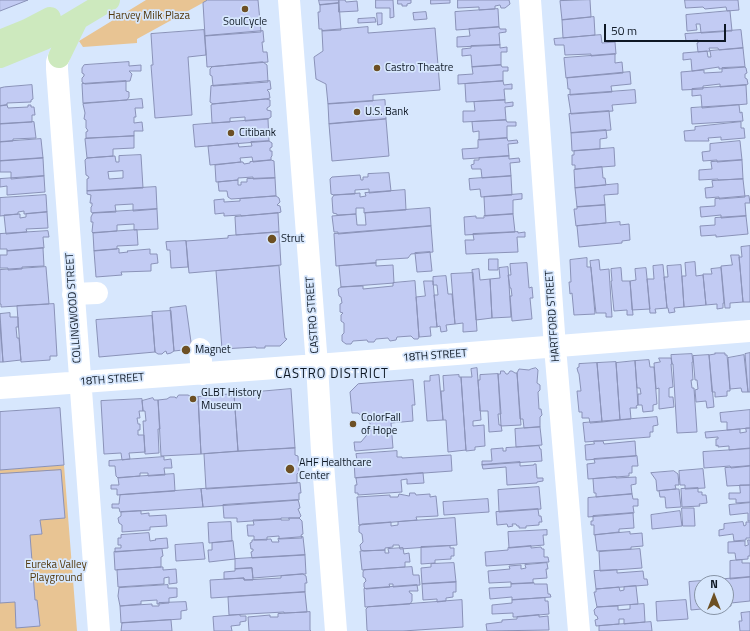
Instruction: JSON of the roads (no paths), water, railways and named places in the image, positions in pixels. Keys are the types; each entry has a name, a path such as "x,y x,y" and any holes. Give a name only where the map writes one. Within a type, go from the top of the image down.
{"main road":[{"path":"0,41 44,22 109,0"},
{"path":"59,56 79,10"},
{"path":"0,57 44,39 79,10"}],"street":[{"name":"CASTRO STREET","path":"289,0 336,631"},
{"name":"HARTFORD STREET","path":"530,0 555,347 579,631"},
{"name":"COLLINGWOOD STREET","path":"59,56 57,69 99,631"},
{"path":"73,294 97,293"},
{"name":"18TH STREET","path":"0,388 317,366 750,331"},
{"path":"200,349 202,374"}],"place":[{"name":"SoulCycle","path":"245,9"},
{"name":"Castro Theatre","path":"377,68"},
{"name":"U.S. Bank","path":"357,112"},
{"name":"Citibank","path":"231,133"},
{"name":"Strut","path":"272,239"},
{"name":"Magnet","path":"186,350"},
{"name":"GLBT History Museum","path":"193,399"},
{"name":"ColorFall of Hope","path":"353,424"},
{"name":"AHF Healthcare Center","path":"290,469"}],"district":[{"name":"CASTRO DISTRICT","path":"332,375"}],"park label":[{"name":"Harvey Milk Plaza","path":"149,16"},
{"name":"Eureka Valley Playground","path":"56,571"}]}
